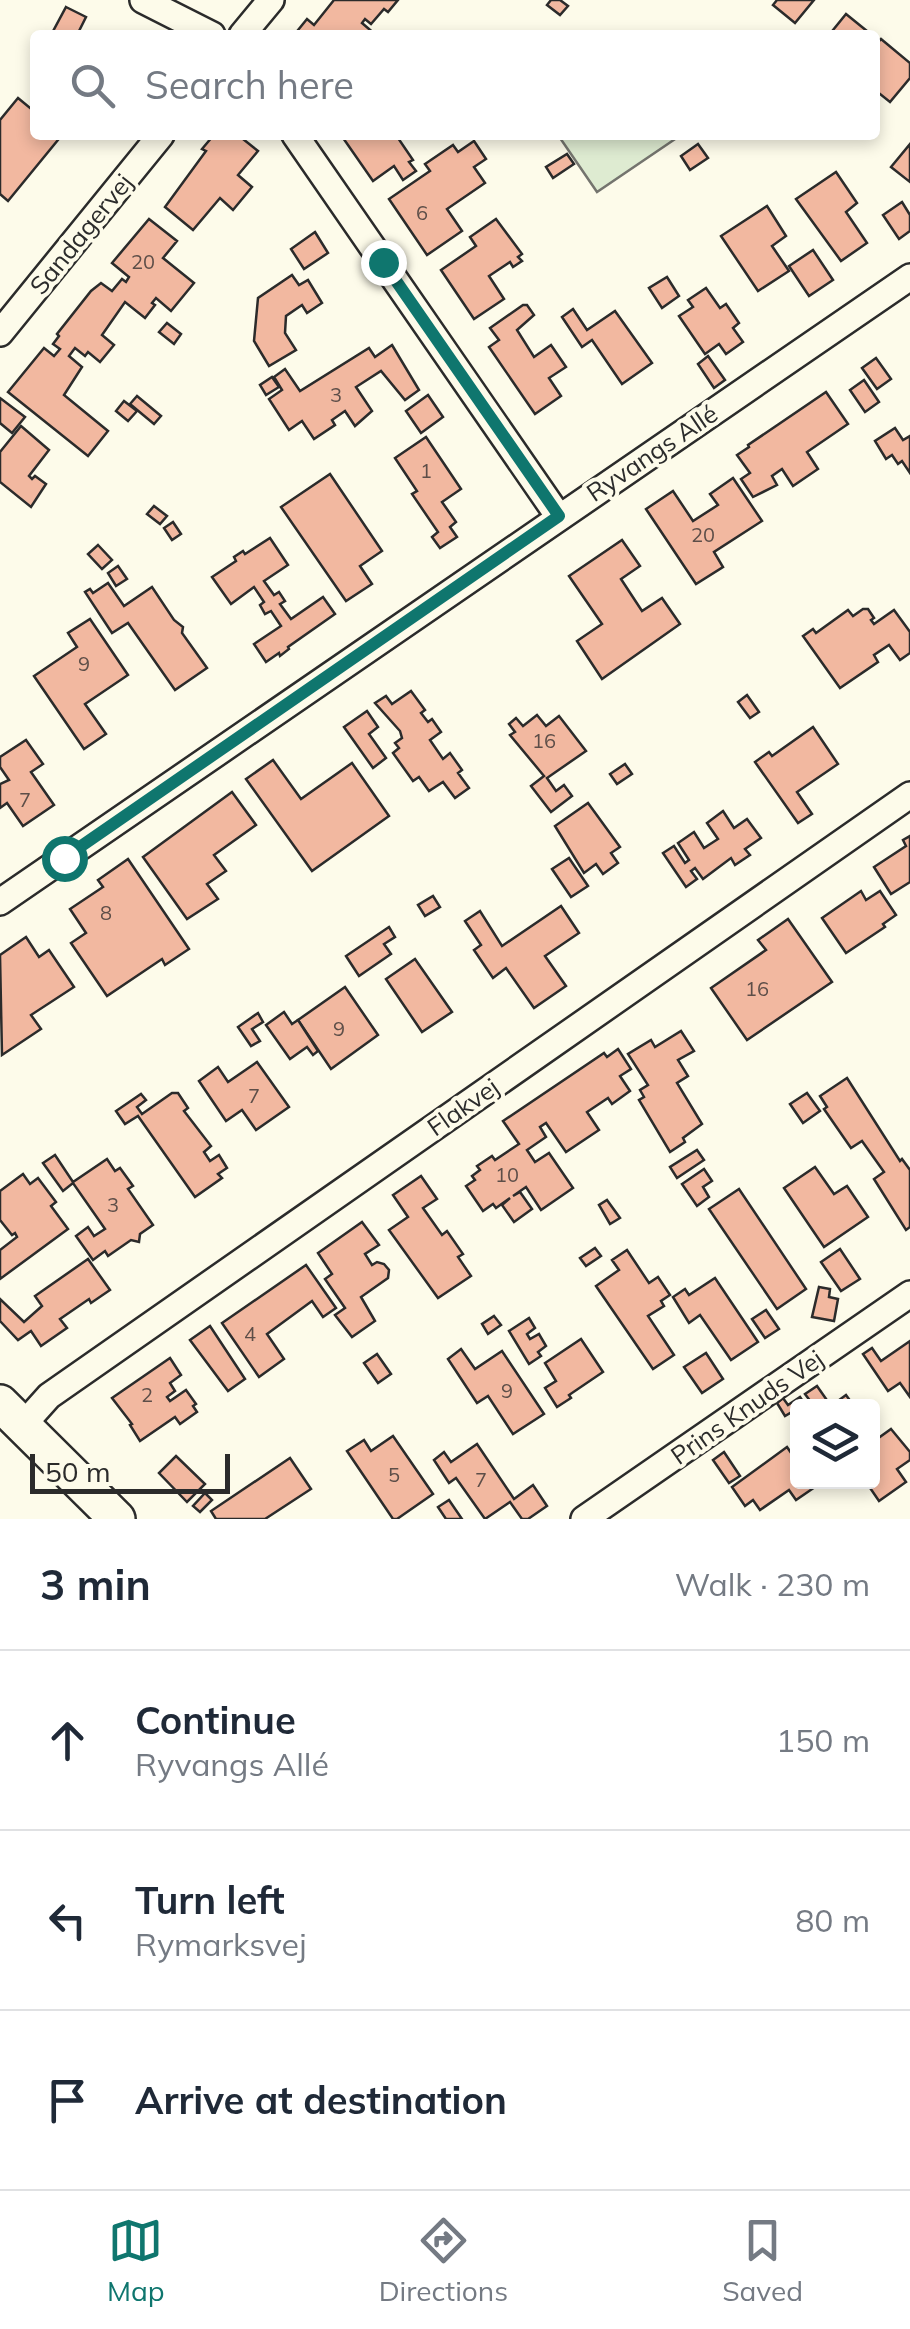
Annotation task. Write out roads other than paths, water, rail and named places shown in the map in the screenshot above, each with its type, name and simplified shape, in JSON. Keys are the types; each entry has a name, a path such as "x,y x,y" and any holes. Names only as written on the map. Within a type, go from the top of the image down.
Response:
{"street":[{"path":"143,0 202,30"},
{"path":"246,30 271,0"},
{"name":"Sandagervej","path":"0,334 157,140"},
{"path":"298,140 559,516"},
{"name":"Ryvangs Allé","path":"0,902 910,277"},
{"name":"Flakvej","path":"11,1414 49,1396 910,795"},
{"name":"Prins Knuds Vej","path":"584,1519 910,1294"},
{"path":"11,1414 117,1519"}]}
